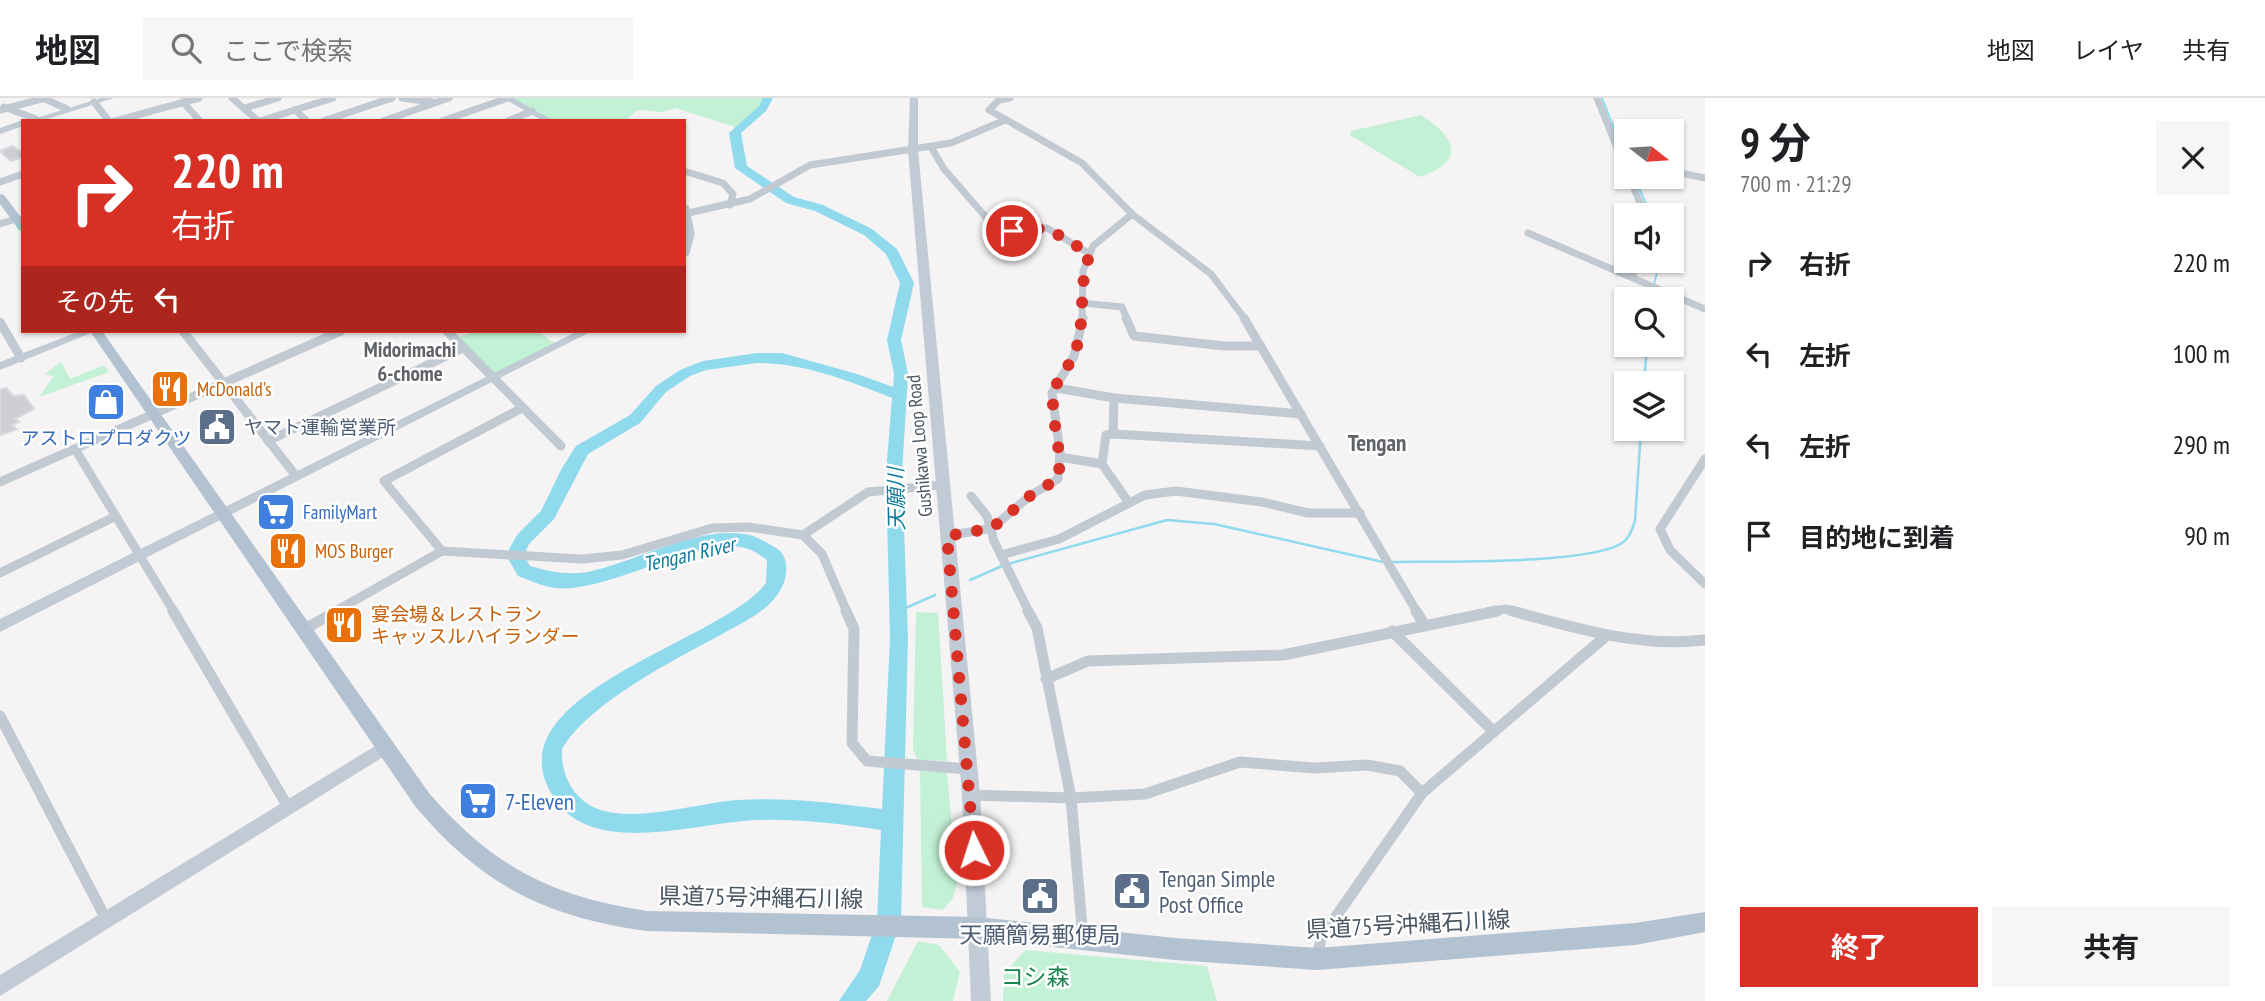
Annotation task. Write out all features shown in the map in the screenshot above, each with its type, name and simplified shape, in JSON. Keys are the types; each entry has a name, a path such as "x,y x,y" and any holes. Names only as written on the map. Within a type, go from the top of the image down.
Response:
{"main road":[{"path":"36,119 108,98"},
{"path":"507,98 547,119"},
{"name":"Gushikawa Loop Road","path":"914,98 913,150 971,795 981,1001"},
{"path":"0,131 21,124"},
{"path":"0,197 19,223"},
{"path":"686,210 690,234 686,248"},
{"path":"0,366 85,333"},
{"name":"県道75号沖縄石川線","path":"97,333 385,747 441,822 462,844 498,872 557,901 619,918 647,921 849,923 978,928 1317,959 1636,934 1705,922"},
{"path":"0,626 221,512 582,333"},
{"path":"0,986 385,747"}],"street":[{"path":"2,107 44,98 67,109"},
{"path":"123,119 199,98"},
{"path":"232,98 257,119"},
{"path":"246,108 278,98"},
{"path":"266,119 333,98"},
{"path":"329,119 392,98"},
{"path":"402,98 436,103"},
{"path":"389,119 449,98"},
{"path":"448,119 507,98"},
{"path":"1010,98 999,99 989,110 1082,163 1132,214 1210,274 1234,301 1424,624"},
{"path":"1597,98 1614,138"},
{"path":"94,102 107,119"},
{"path":"183,103 198,119"},
{"path":"2,107 31,119"},
{"path":"295,110 305,119"},
{"path":"513,119 533,111"},
{"path":"398,116 402,119"},
{"path":"686,210 730,205 750,198 810,165 951,143 1005,120"},
{"path":"932,147 944,169 997,230 1047,228 1090,254"},
{"path":"686,172 723,183 733,194 730,205"},
{"path":"1684,174 1705,178"},
{"path":"0,182 21,175"},
{"path":"947,536 992,528 1031,495 1058,479 1060,457 1052,393 1074,356 1083,317 1083,271 1100,238 1132,214"},
{"path":"0,224 19,223"},
{"path":"1528,233 1705,309"},
{"path":"1631,277 1634,273"},
{"path":"1082,303 1122,307 1134,336 1224,346 1261,346"},
{"path":"0,322 21,358"},
{"path":"184,333 296,476"},
{"path":"0,482 336,333"},
{"path":"449,333 561,446"},
{"path":"268,441 463,348"},
{"path":"1057,388 1114,398 1301,414"},
{"path":"1113,434 1114,398"},
{"path":"442,551 384,481 522,408"},
{"path":"1129,503 1102,464 1106,435 1320,446"},
{"path":"75,449 140,553 288,807"},
{"path":"1060,457 1102,464"},
{"path":"1705,459 1660,529 1670,550 1705,584"},
{"path":"803,535 868,492 942,485"},
{"path":"1001,555 1059,539 1145,495 1194,491 1308,513 1360,513"},
{"path":"971,496 984,509 994,541 1037,628 1071,797 1080,875 1083,939"},
{"path":"0,573 116,516"},
{"path":"303,630 442,551 486,556 582,559 622,555 712,528 748,527 803,535 822,554 855,629 852,743 867,761 968,769"},
{"path":"1046,679 1088,661 1283,656 1424,624 1506,609 1606,636 1673,644 1705,640"},
{"path":"1391,631 1494,732"},
{"path":"1317,959 1321,938 1422,793 1606,636"},
{"path":"0,716 106,919"},
{"path":"971,795 1071,797 1145,794 1240,762 1314,768 1367,765 1400,771 1422,793"}],"green space":[{"path":"507,98 768,98 762,109 738,128 675,108 662,112 638,110 627,119 546,119"},
{"path":"1421,115 1442,132 1451,148 1445,163 1420,177 1350,135 1351,131"},
{"path":"470,333 541,333 551,341 561,343 491,378 457,338"},
{"path":"61,362 70,379 104,365 109,372 39,397 54,376 45,374"},
{"path":"916,612 938,613 947,761 917,760 913,749"},
{"path":"920,771 947,772 957,884 953,898 943,910 922,907"},
{"path":"918,941 939,945 960,972 953,1001 887,1001"},
{"name":"コシ森","path":"1025,950 1207,966 1217,1001 1003,1001 1004,974"}],"building":[{"path":"12,146 21,152 21,158 11,161 0,151"},
{"path":"6,388 13,396 24,395 34,409 15,419 19,422 11,425 17,429 0,435 0,390"}],"waterway":[{"name":"天願川","path":"768,98 762,109 735,133 741,168 790,200 819,208 868,232 892,252 907,283 894,340 901,374 894,473 899,638 893,821"},
{"path":"1602,98 1614,128"},
{"path":"1639,189 1646,203"},
{"path":"1653,287 1657,273"},
{"path":"1645,371 1646,357"},
{"name":"Tengan River","path":"893,821 828,813 740,810 627,823 605,821 583,812 571,802 556,780 552,767 553,744 566,727 613,689 753,608 774,585 777,572 775,556 750,542 721,540 688,547 619,571 585,579 553,581 524,571 515,555 523,540 548,515 570,468 582,450 635,419 661,389 685,373 703,366 757,358 782,358 852,377 899,395"},
{"path":"1390,562 1546,558 1604,550 1622,543 1629,536 1635,521 1640,441"},
{"path":"1008,564 1167,520 1214,524 1383,562"},
{"path":"970,580 1002,566"},
{"path":"899,611 935,595"},
{"name":"天願川","path":"851,1001 870,977 889,920 893,821"}],"place":[{"name":"McDonald's","path":"170,389"},
{"name":"アストロプロダクツ","path":"106,402"},
{"name":"ヤマト運輸営業所","path":"217,427"},
{"name":"FamilyMart","path":"276,512"},
{"name":"MOS Burger","path":"288,551"},
{"name":"宴会場＆レストラン キャッスルハイランダー","path":"344,625"},
{"name":"7-Eleven","path":"478,801"},
{"name":"Tengan Simple Post Office","path":"1132,891"},
{"name":"天願簡易郵便局","path":"1040,896"}],"district":[{"name":"Midorimachi 6-chome","path":"410,361"},
{"name":"Tengan","path":"1377,442"}],"route":[{"path":"974,850 947,536 992,528 1031,495 1058,479 1060,453 1052,393 1074,356 1083,317 1083,271 1090,254 1047,228 1012,231"}]}
